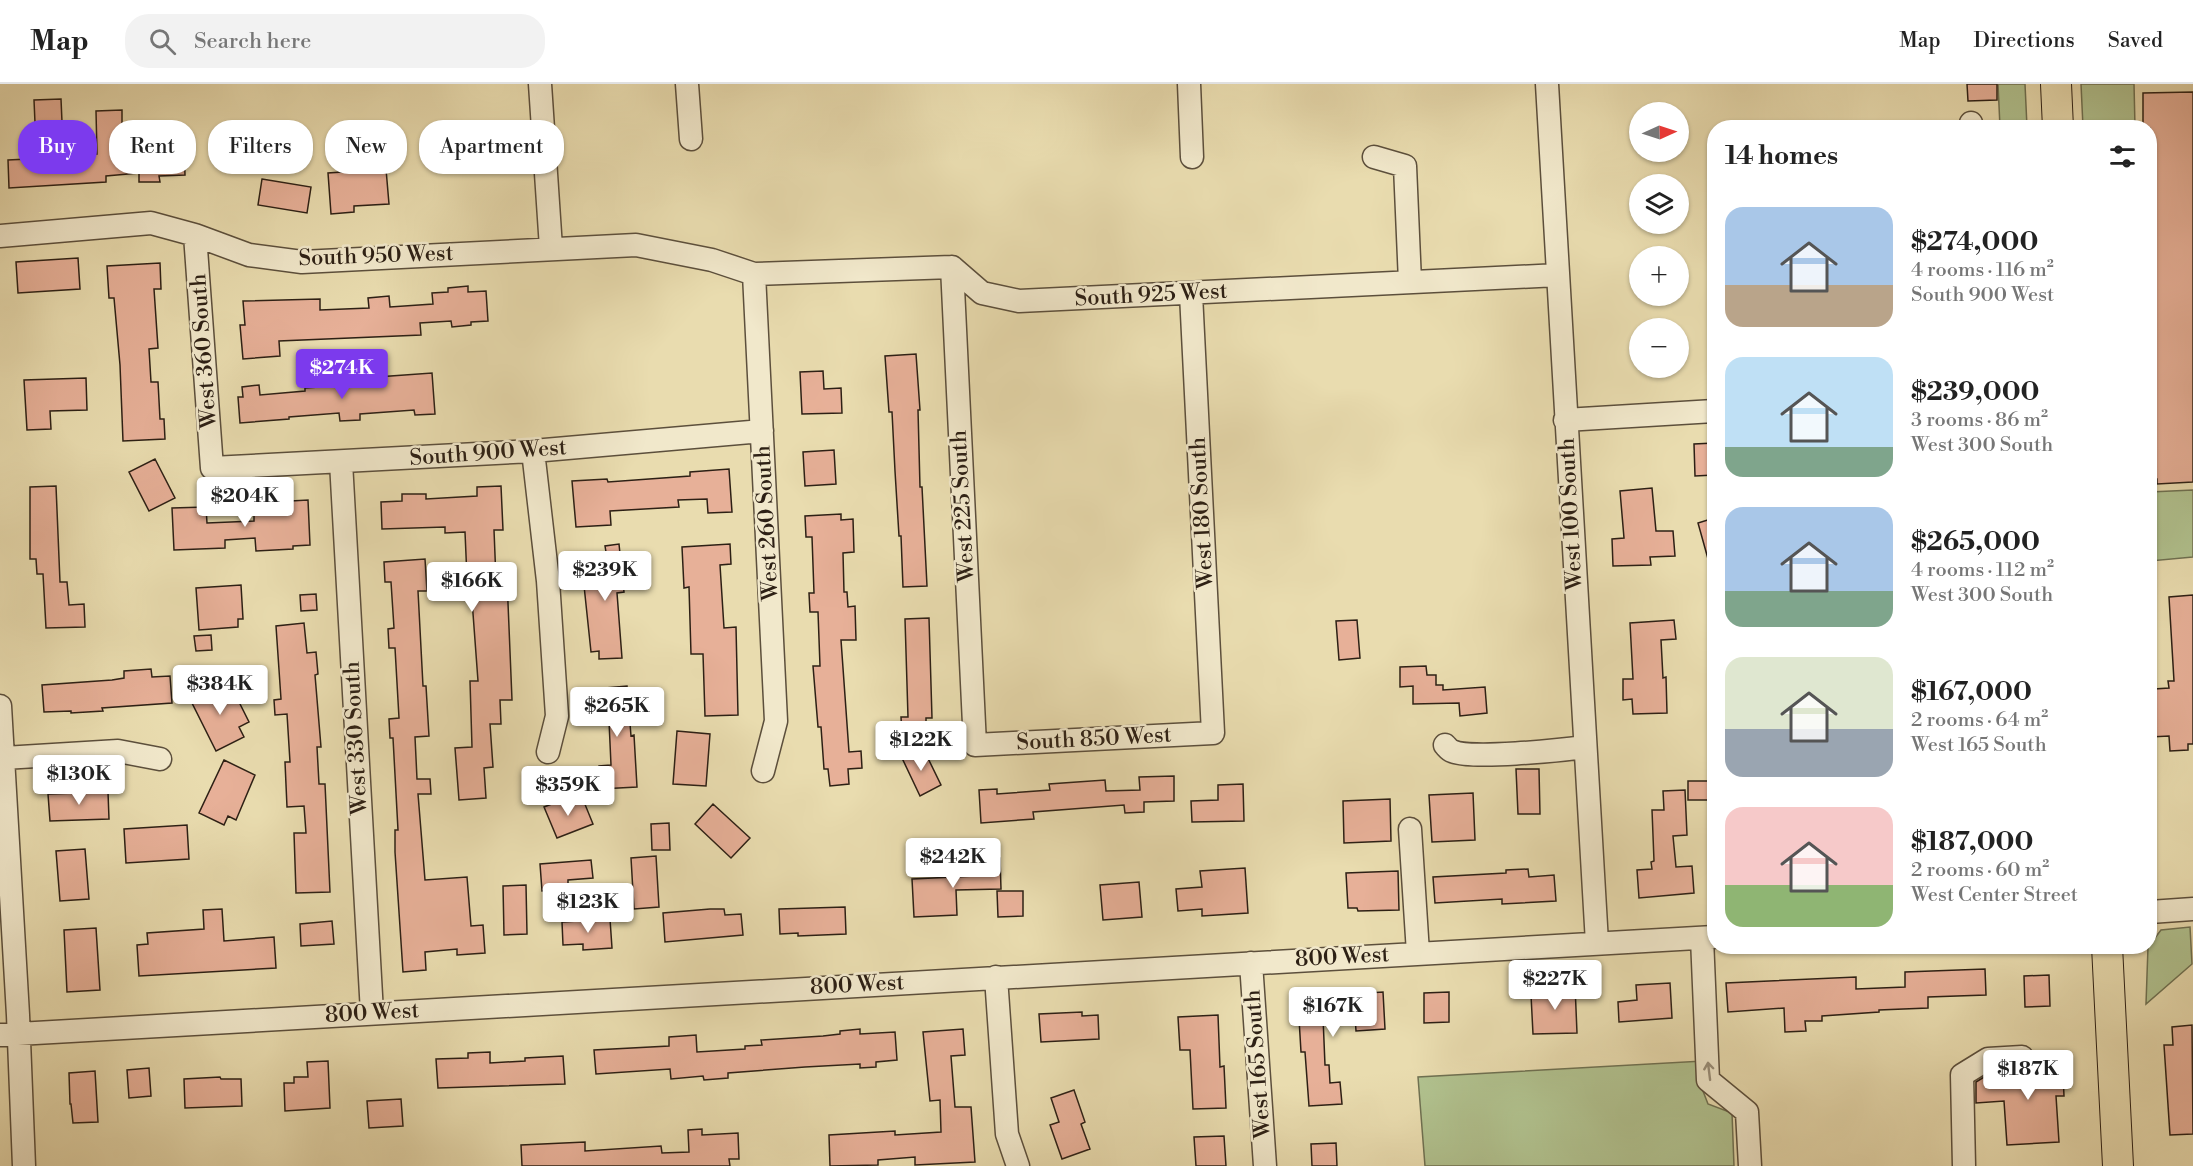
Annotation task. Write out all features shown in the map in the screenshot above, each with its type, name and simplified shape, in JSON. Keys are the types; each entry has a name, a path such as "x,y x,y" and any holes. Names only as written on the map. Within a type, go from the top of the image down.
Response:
{"main road":[{"path":"2056,84 2058,120"},
{"path":"2107,954 2118,1166"}],"street":[{"path":"540,84 550,248"},
{"path":"687,84 691,139"},
{"path":"1189,84 1192,157"},
{"name":"West 100 South","path":"1546,84 1597,944"},
{"path":"1374,157 1405,166 1410,282"},
{"name":"South 950 West","path":"0,236 151,223 195,235 249,255 302,262 636,245 711,260 754,274"},
{"name":"West 360 South","path":"195,235 212,468"},
{"path":"754,274 952,267"},
{"name":"South 925 West","path":"952,267 982,293 1019,301 1558,275"},
{"name":"West 225 South","path":"952,267 975,745"},
{"name":"West 260 South","path":"754,274 776,721 763,771"},
{"name":"West 180 South","path":"1191,294 1213,733"},
{"path":"1565,420 1707,411"},
{"name":"South 900 West","path":"212,468 533,450 762,431"},
{"path":"533,450 548,581 557,716 548,752"},
{"name":"West 330 South","path":"341,462 372,1013"},
{"path":"0,706 4,758 10,1034 24,1166"},
{"name":"South 850 West","path":"975,745 1213,733"},
{"path":"1445,745 1450,751 1456,753 1483,754 1585,747"},
{"path":"4,758 118,751 160,759"},
{"path":"1410,829 1418,953"},
{"path":"2157,912 2193,909"},
{"name":"800 West","path":"10,1034 1707,937"},
{"path":"1708,954 1708,1080 1747,1112 1750,1166"},
{"name":"West 165 South","path":"1251,963 1265,1166"},
{"path":"996,977 1007,1134 1018,1166"},
{"path":"1965,1166 1962,1075 1988,1059 2022,1057"}],"green space":[{"path":"1998,84 2025,84 2027,120 2000,120"},
{"path":"2081,84 2134,84 2135,120 2083,120"},
{"path":"2193,490 2193,557 2157,560 2157,492"},
{"path":"2190,927 2192,964 2146,1004 2148,954 2157,954 2157,935 2161,930"},
{"path":"1703,1061 1703,1091 1708,1104 1732,1113 1734,1166 1425,1166 1418,1077"}],"building":[{"path":"1967,84 1997,84 1997,100 1968,101"},
{"path":"2193,92 2193,482 2157,484 2157,120 2143,120 2143,93"},
{"path":"61,99 62,120 35,120 34,100"},
{"path":"122,110 122,120 109,120 109,174 128,174 106,176 106,182 9,188 8,160 18,160 18,174 97,174 96,111"},
{"path":"139,174 185,174 159,176 160,182 139,182"},
{"path":"328,174 386,174 389,204 354,206 354,212 331,214"},
{"path":"262,179 311,187 307,213 258,205"},
{"path":"78,258 80,289 18,293 16,262"},
{"path":"160,263 161,289 154,289 158,348 149,349 151,382 158,382 160,419 164,419 165,439 123,441 114,298 109,298 107,266"},
{"path":"468,286 468,292 486,291 488,321 471,322 471,325 452,327 451,321 420,323 421,335 279,341 280,356 243,359 240,325 245,325 243,301 320,299 320,310 369,308 368,298 389,296 390,307 433,304 432,293 448,292 448,288"},
{"path":"916,354 920,410 918,410 920,487 922,487 927,586 903,587 892,412 889,412 885,356"},
{"path":"823,371 824,389 841,388 842,413 802,414 800,372"},
{"path":"432,373 435,414 415,415 414,410 360,414 360,420 340,421 339,413 240,423 238,397 243,397 242,387 259,385 260,395 305,391 305,388 377,383 377,377"},
{"path":"86,378 87,410 50,411 51,429 27,430 24,380"},
{"path":"1707,443 1707,475 1695,476 1694,444"},
{"path":"834,450 836,484 805,486 803,452"},
{"path":"155,459 175,498 149,511 129,472"},
{"path":"729,469 732,512 708,513 707,499 678,500 679,507 610,511 611,525 576,527 572,481 607,479 608,482 690,476 690,472"},
{"path":"56,486 60,582 67,582 69,605 84,604 85,627 46,628 43,574 37,574 36,559 30,559 30,487"},
{"path":"501,486 503,530 494,530 496,580 507,579 512,700 500,700 501,724 490,724 493,767 484,768 486,798 459,800 455,748 472,747 470,681 478,681 472,600 468,601 465,532 445,533 445,527 382,529 381,502 402,501 402,494 426,494 426,499 477,496 477,487"},
{"path":"1652,488 1656,531 1673,531 1675,556 1650,557 1651,565 1613,566 1612,539 1624,538 1620,491"},
{"path":"308,500 310,545 293,546 293,549 256,551 255,538 225,540 225,548 174,550 172,508 206,507 207,523 254,521 254,503"},
{"path":"841,514 841,520 853,519 854,552 843,553 844,592 847,592 848,607 855,606 856,640 841,640 849,752 861,751 862,768 848,769 849,784 830,786 828,769 824,769 821,727 818,727 813,666 820,666 818,612 810,612 809,593 814,593 812,537 806,537 805,516"},
{"path":"1707,520 1707,555 1698,523"},
{"path":"619,544 624,592 617,593 622,658 599,659 599,651 591,652 583,576 592,575 590,554 606,552 605,546"},
{"path":"730,544 731,564 720,565 724,628 736,627 738,715 705,716 703,654 691,654 689,587 684,588 682,547"},
{"path":"425,559 427,591 418,591 423,686 426,686 429,736 415,737 417,779 430,779 431,794 418,794 425,880 467,877 471,926 483,925 485,953 457,955 457,949 425,952 426,970 403,972 395,852 395,830 398,830 393,738 390,738 389,719 399,718 395,648 389,648 388,629 394,628 391,582 385,582 384,562"},
{"path":"241,585 243,619 238,619 238,627 199,630 196,588"},
{"path":"316,594 317,610 301,611 300,595"},
{"path":"2193,595 2193,744 2188,744 2188,750 2170,751 2169,736 2157,737 2157,689 2169,688 2168,681 2174,681 2169,597"},
{"path":"929,618 932,718 926,718 926,735 902,735 901,717 908,717 905,619"},
{"path":"1357,620 1360,658 1339,660 1336,621"},
{"path":"1674,620 1676,639 1661,640 1663,678 1666,677 1667,713 1633,714 1632,699 1623,700 1623,679 1633,679 1630,623"},
{"path":"304,623 307,653 316,652 318,674 315,675 321,747 317,747 319,784 325,784 330,892 296,893 294,833 306,833 304,806 287,807 285,762 290,762 287,714 275,715 274,700 281,699 276,626"},
{"path":"211,635 212,650 196,651 194,636"},
{"path":"1426,666 1427,675 1436,675 1436,685 1443,685 1443,690 1485,687 1487,713 1460,716 1459,703 1413,704 1413,686 1400,687 1400,667"},
{"path":"151,669 152,677 170,676 172,703 102,708 103,711 44,712 42,685 112,680 124,678 124,671"},
{"path":"216,684 222,696 233,690 249,722 239,727 244,737 216,751 189,697"},
{"path":"627,686 631,736 634,735 637,787 600,789 599,766 611,765 609,721 596,722 594,689"},
{"path":"677,731 710,734 706,786 673,784"},
{"path":"923,748 941,785 920,796 902,758"},
{"path":"224,760 255,775 236,820 228,816 224,825 199,813"},
{"path":"1516,769 1539,769 1540,814 1518,814"},
{"path":"1174,776 1174,801 1144,802 1144,812 1125,813 1124,805 1033,812 1034,819 981,823 979,790 997,789 997,794 1050,790 1049,784 1105,780 1106,791 1140,790 1139,777"},
{"path":"1688,781 1707,781 1707,800 1688,800"},
{"path":"1243,784 1244,821 1192,822 1191,801 1218,800 1218,785"},
{"path":"1685,790 1687,835 1673,836 1676,867 1692,866 1694,893 1639,898 1637,870 1652,869 1651,862 1654,861 1652,810 1664,810 1663,791"},
{"path":"108,792 109,819 50,821 48,794"},
{"path":"1473,793 1475,840 1432,842 1429,795"},
{"path":"582,797 593,824 557,838 544,807 562,800 564,804"},
{"path":"1390,799 1391,841 1344,843 1343,801"},
{"path":"713,804 750,838 731,858 695,824"},
{"path":"669,823 670,850 652,850 651,824"},
{"path":"187,825 189,859 126,863 124,829"},
{"path":"85,849 89,899 60,901 56,851"},
{"path":"656,856 659,907 634,909 631,858"},
{"path":"974,858 1000,858 1001,889 956,890 957,915 914,917 912,879 975,876"},
{"path":"591,860 593,878 568,880 568,889 542,891 540,864"},
{"path":"1245,868 1248,913 1202,916 1202,909 1178,911 1176,889 1202,887 1200,871"},
{"path":"1528,869 1529,877 1554,875 1556,901 1502,904 1502,899 1435,903 1433,877 1506,873 1506,870"},
{"path":"1398,871 1399,910 1358,911 1357,908 1348,908 1346,873"},
{"path":"1139,882 1142,917 1103,920 1100,885"},
{"path":"526,885 527,934 504,935 503,886"},
{"path":"997,891 1023,891 1023,916 998,917"},
{"path":"845,907 846,934 798,936 798,933 780,934 779,909"},
{"path":"222,909 224,941 274,937 276,968 139,976 137,945 148,944 147,933 204,929 203,910"},
{"path":"724,909 725,915 741,914 743,935 665,942 663,913"},
{"path":"610,919 612,948 583,950 583,944 563,945 562,922"},
{"path":"332,921 334,944 301,946 300,924"},
{"path":"96,928 100,990 67,992 64,930"},
{"path":"1985,969 1986,995 1928,997 1928,1008 1822,1016 1822,1021 1805,1021 1806,1031 1785,1032 1784,1008 1728,1012 1726,983 1856,977 1856,989 1905,987 1905,972"},
{"path":"2049,975 2050,1006 2025,1007 2024,976"},
{"path":"1670,983 1672,1018 1619,1022 1618,1002 1637,1000 1636,985"},
{"path":"1575,985 1577,1033 1533,1034 1531,995 1551,995 1551,986"},
{"path":"1383,992 1385,1029 1356,1031 1355,1016 1323,1017 1325,1065 1329,1065 1330,1083 1340,1082 1342,1104 1309,1106 1305,1052 1301,1052 1298,1002 1354,998 1354,994"},
{"path":"1449,992 1449,1022 1424,1023 1424,993"},
{"path":"1082,1012 1082,1016 1098,1015 1099,1039 1041,1042 1039,1014"},
{"path":"1218,1015 1220,1067 1224,1066 1226,1108 1193,1109 1190,1050 1180,1050 1178,1017"},
{"path":"2192,1025 2193,1134 2170,1135 2164,1045 2173,1045 2172,1027"},
{"path":"860,1029 860,1034 895,1032 897,1060 876,1062 876,1067 860,1068 860,1064 805,1067 728,1073 728,1078 704,1080 703,1076 671,1079 670,1069 596,1074 594,1050 669,1046 669,1037 696,1035 697,1052 745,1049 745,1046 762,1045 761,1040 823,1036"},
{"path":"963,1029 965,1055 951,1056 955,1107 971,1107 975,1162 915,1165 915,1157 878,1160 878,1165 830,1166 829,1135 895,1131 895,1135 941,1132 940,1100 930,1101 923,1032"},
{"path":"490,1052 490,1063 563,1056 565,1084 438,1088 436,1059 468,1058 468,1053"},
{"path":"2062,1052 2064,1096 2056,1096 2059,1142 2007,1145 2004,1101 1976,1103 1976,1082 1989,1074 2000,1074 2000,1080 2037,1079 2036,1053"},
{"path":"328,1061 330,1108 285,1111 284,1083 294,1083 294,1077 308,1077 307,1062"},
{"path":"149,1068 151,1096 129,1098 127,1070"},
{"path":"95,1071 98,1122 73,1123 69,1073"},
{"path":"220,1077 221,1079 241,1079 242,1106 185,1108 184,1079"},
{"path":"1074,1090 1085,1122 1081,1124 1090,1149 1062,1159 1050,1125 1059,1122 1051,1098"},
{"path":"401,1099 403,1126 369,1128 367,1101"},
{"path":"702,1129 702,1135 738,1133 739,1159 729,1159 730,1166 522,1166 521,1145 585,1142 585,1151 661,1146 662,1153 689,1152 688,1130"},
{"path":"1224,1136 1226,1166 1196,1166 1194,1137"},
{"path":"1336,1143 1337,1166 1312,1166 1311,1144"}]}
